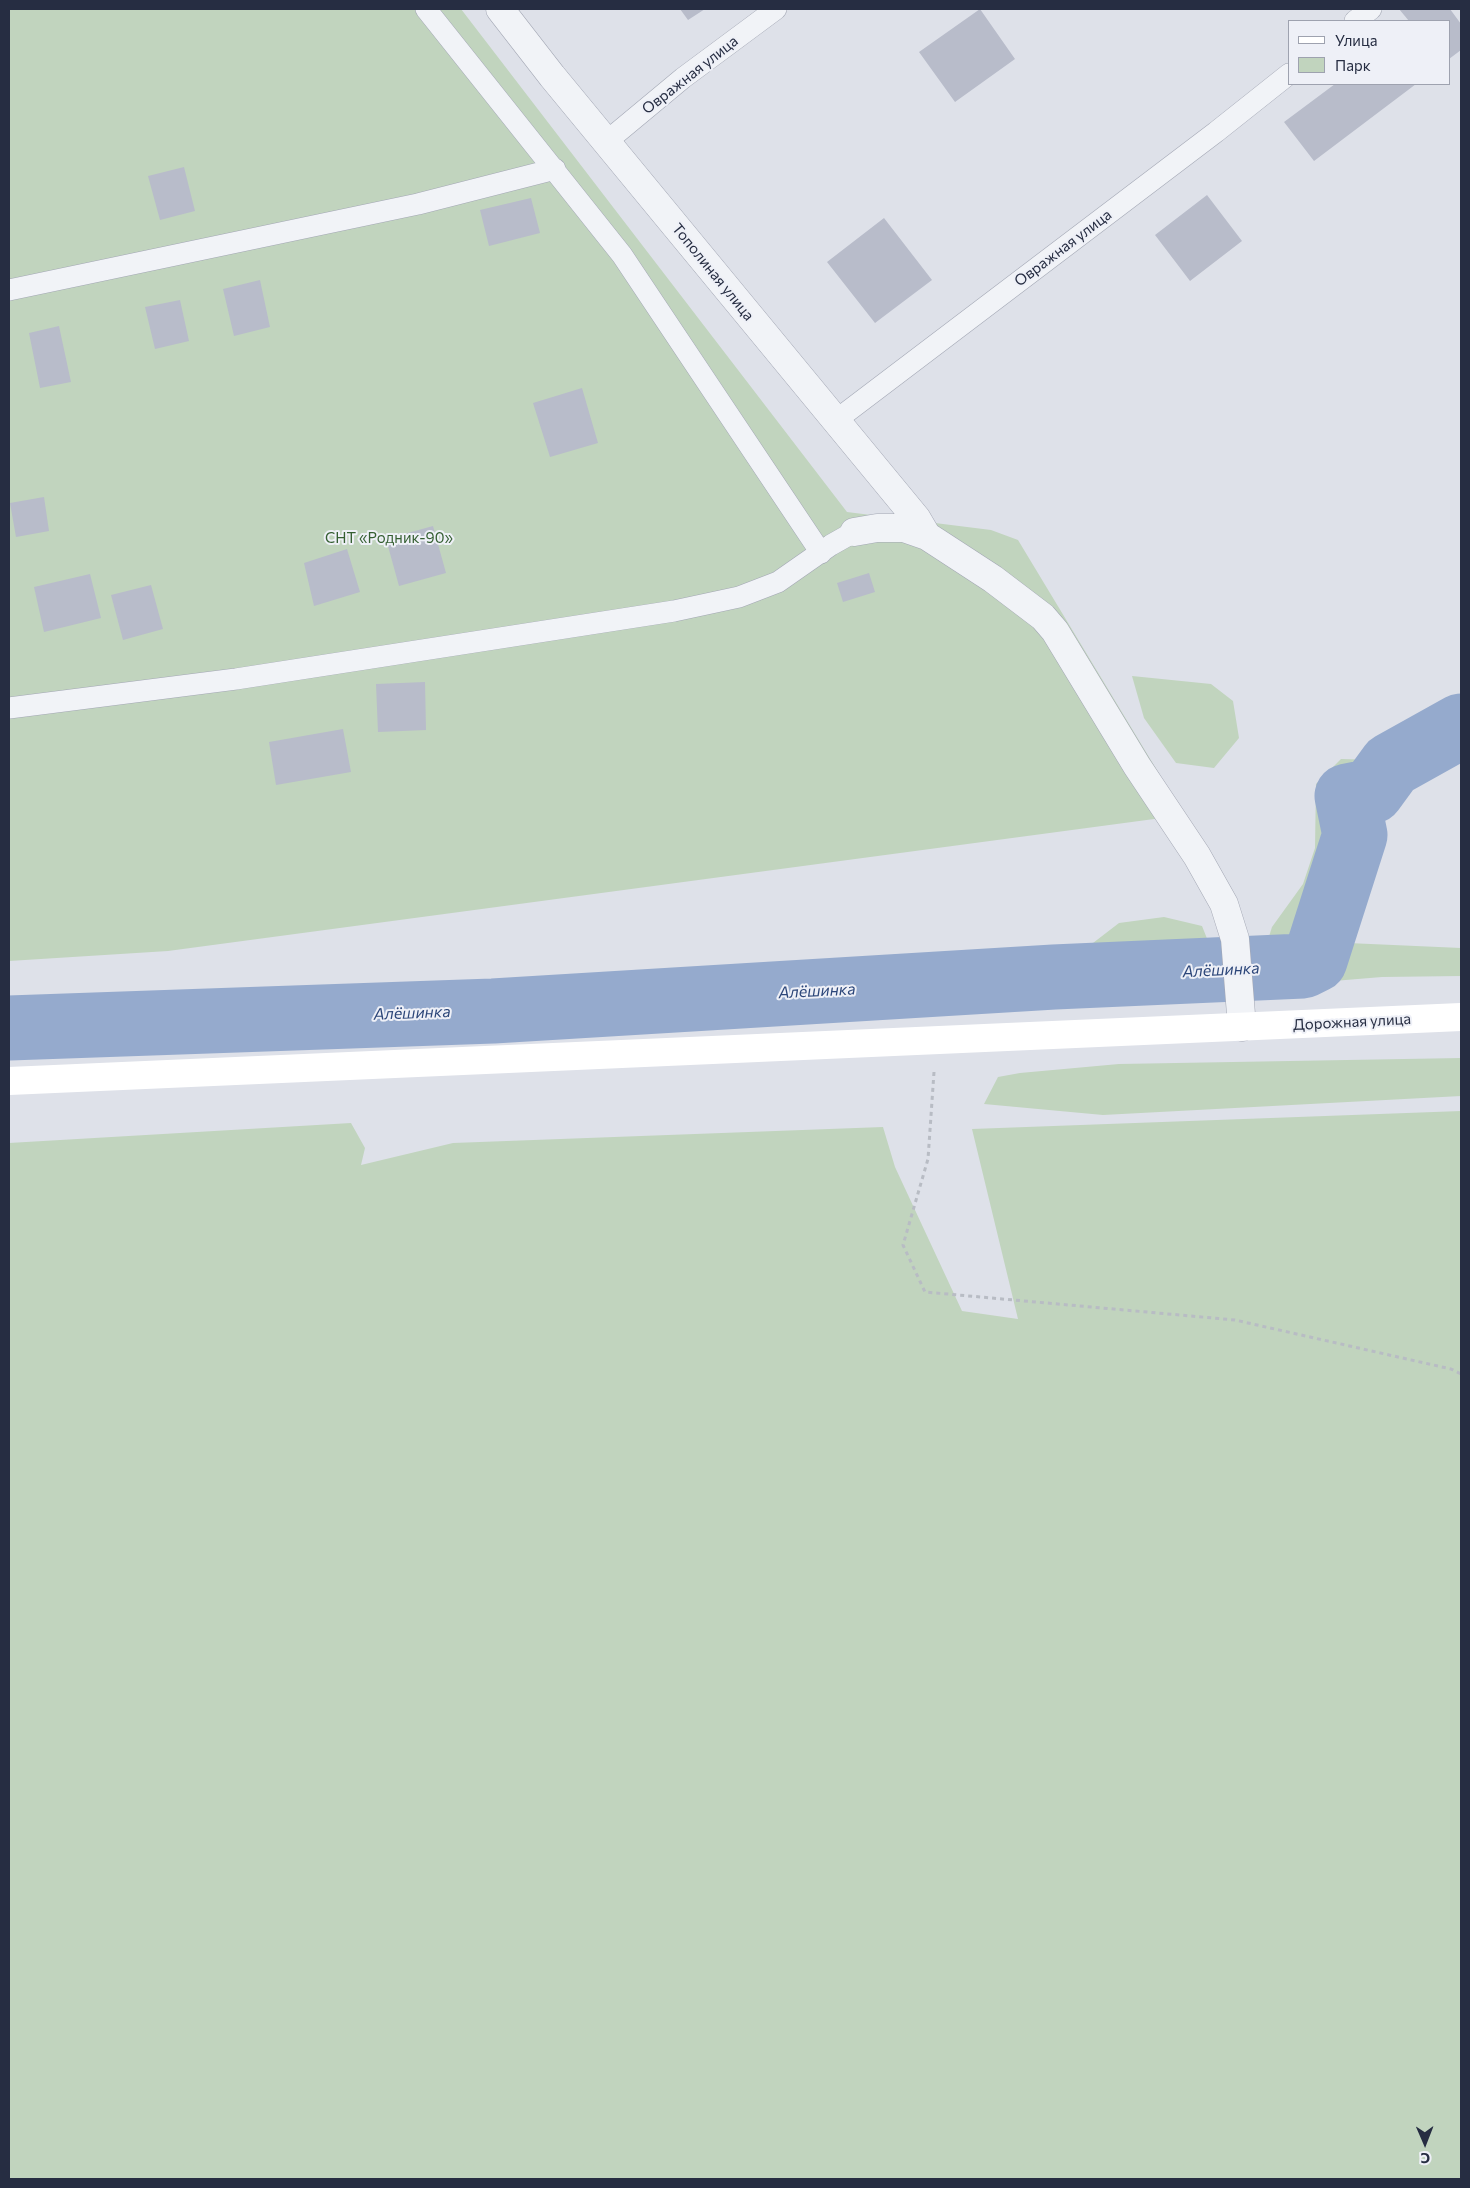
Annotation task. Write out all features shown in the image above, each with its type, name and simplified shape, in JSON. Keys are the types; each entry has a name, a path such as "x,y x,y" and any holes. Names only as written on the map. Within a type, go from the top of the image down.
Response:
{"street":[{"name":"Тополиная улица","path":"500,9 606,142 917,519 927,536"},
{"path":"854,532 877,528 904,528 927,536 993,580 1043,617 1072,658 1137,766 1197,856 1224,904 1235,939 1242,1027"},
{"name":"Дорожная улица","path":"9,1081 1461,1018"}],"lane":[{"path":"426,9 622,255 821,552"},
{"name":"Овражная улица","path":"606,142 683,78 776,9"},
{"path":"1356,20 1371,9"},
{"name":"Овражная улица","path":"835,420 1216,132 1288,75"},
{"path":"9,290 418,204 555,169"},
{"path":"9,708 236,679 674,611 739,596 778,582 854,532"}],"path":[{"path":"933,1042 934,1088 928,1159 903,1245 925,1292 1236,1320 1451,1369 1461,1374"}],"green space":[{"name":"СНТ «Родник-90»","path":"9,9 461,9 847,512 991,530 1018,540 1184,815 168,951 9,961"},
{"path":"1132,676 1211,684 1233,701 1239,738 1214,768 1176,763 1144,718"},
{"path":"1341,759 1379,760 1378,800 1371,880 1348,943 1461,948 1461,976 1382,977 1285,985 1262,959 1272,927 1303,884 1315,848 1316,784"},
{"path":"1164,917 1202,926 1220,971 1213,990 1129,986 1086,968 1093,943 1119,923"},
{"path":"1461,1058 1461,1096 1103,1115 984,1104 998,1077 1020,1073 1119,1064"},
{"path":"1461,1111 1461,2179 9,2179 9,1143 351,1123 365,1148 361,1165 453,1143 883,1127 895,1167 962,1311 1018,1319 972,1129"}],"building":[{"path":"680,9 705,9 688,20"},
{"path":"980,9 1015,59 955,102 919,52"},
{"path":"1399,9 1450,9 1461,24 1461,50 1450,58 1450,20 1408,20"},
{"path":"1334,85 1415,85 1314,161 1284,122"},
{"path":"184,167 195,211 160,220 148,176"},
{"path":"1207,195 1242,241 1190,281 1155,235"},
{"path":"531,198 540,233 489,246 480,210"},
{"path":"884,218 932,280 875,323 827,262"},
{"path":"260,280 270,327 234,336 223,289"},
{"path":"180,300 189,341 155,349 145,307"},
{"path":"59,326 71,382 40,388 29,333"},
{"path":"582,388 598,443 550,457 533,403"},
{"path":"44,497 49,531 16,537 10,503"},
{"path":"433,526 446,573 399,586 386,539"},
{"path":"347,549 360,592 314,606 304,563"},
{"path":"869,573 875,592 843,602 837,583"},
{"path":"90,574 101,618 44,632 34,587"},
{"path":"151,585 163,629 123,640 111,595"},
{"path":"425,682 426,730 378,732 376,684"},
{"path":"343,729 351,772 276,785 269,742"}],"waterway":[{"name":"Алёшинка","path":"9,1028 493,1011 1054,977 1303,966 1315,960 1355,835 1347,796 1372,791 1391,765 1461,726"}]}
